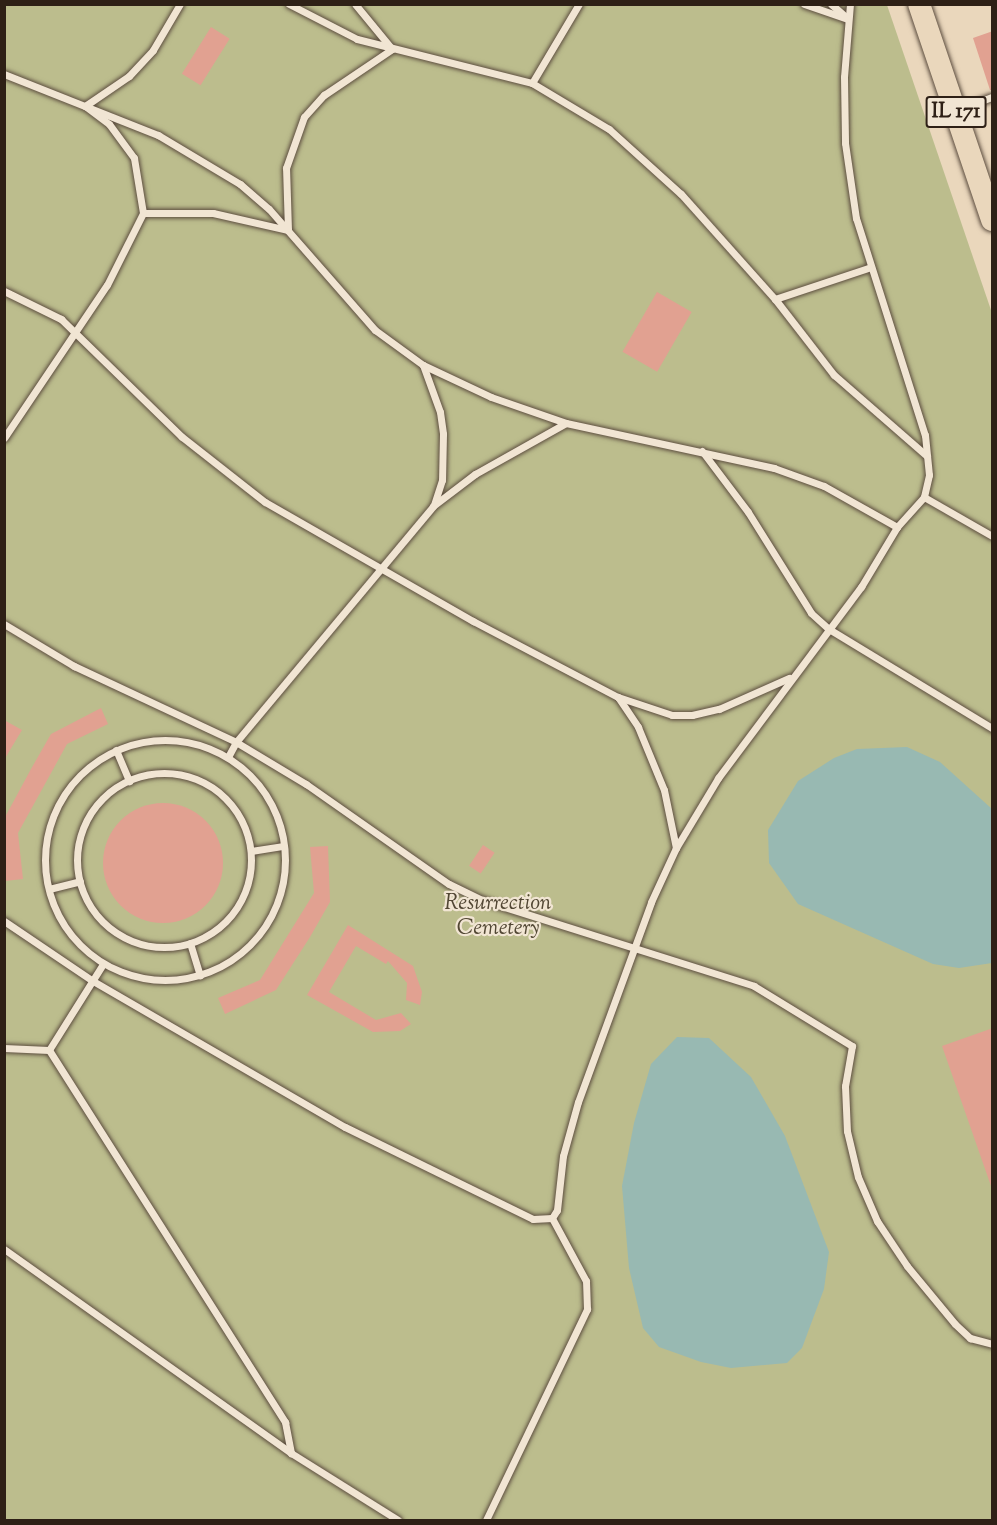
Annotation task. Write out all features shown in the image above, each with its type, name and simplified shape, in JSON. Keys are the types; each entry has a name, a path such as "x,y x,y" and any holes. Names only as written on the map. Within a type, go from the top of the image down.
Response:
{"main road":[{"name":"IL 171","path":"919,4 993,220"}],"lane":[{"path":"85,106 129,76 153,50 180,4"},
{"path":"289,4 357,39 532,83 599,123 647,160 776,299 834,375 927,456"},
{"path":"356,4 392,49"},
{"path":"532,83 579,4"},
{"path":"804,4 848,19"},
{"path":"831,4 848,19"},
{"path":"552,1218 557,1210 563,1155 578,1102 634,947 676,848 718,778 792,676 861,587 897,527 924,497 929,475 925,435 856,218 845,143 850,4"},
{"path":"288,230 286,168 304,117 324,95 392,49"},
{"path":"4,74 158,135 200,157 240,184 288,230 375,330 423,365 491,397 566,423 774,468 824,486 897,527"},
{"path":"955,111 993,97"},
{"path":"4,438 107,285 143,213 134,158 109,124 85,106"},
{"path":"143,213 213,213 288,230"},
{"path":"776,299 871,267"},
{"path":"4,291 47,310 76,334 222,473 265,502 381,569 618,697 672,716 692,715 719,708 792,676"},
{"path":"423,365 440,412 443,434 442,480 433,506"},
{"path":"228,757 236,742 433,506 475,474 566,423"},
{"path":"702,451 748,512 811,613 829,629 993,728"},
{"path":"924,497 993,536"},
{"path":"4,624 75,666 236,742 306,784 449,884 482,900 754,986 852,1046 845,1086 848,1131 858,1177 877,1221 907,1266 955,1324 970,1338 993,1344"},
{"path":"618,697 638,727 664,790 676,848"},
{"path":"173,740 202,745 228,757 264,791 276,813 284,846 282,887 261,932 223,965 200,975 151,980 104,964 81,946 63,923 49,889 45,868 47,839 55,811 70,786 91,765 116,750 144,742 173,740"},
{"path":"116,750 129,781"},
{"path":"168,773 210,785 238,813 251,851 249,878 240,903 222,925 190,943 153,946 125,938 101,920 80,881 78,852 85,824 102,799 129,781 168,773"},
{"path":"251,851 284,846"},
{"path":"49,889 80,881"},
{"path":"4,921 93,981 345,1127 533,1219 552,1218"},
{"path":"190,943 200,975"},
{"path":"49,1050 104,964"},
{"path":"4,1048 49,1050"},
{"path":"49,1050 285,1422 291,1453"},
{"path":"486,1521 587,1309 586,1281 552,1218"},
{"path":"4,1249 291,1453 398,1521"}],"green space":[{"name":"Resurrection Cemetery","path":"5,5 887,5 992,313 992,1520 5,1520"}],"water":[{"path":"907,747 940,762 992,809 992,963 959,968 933,964 798,904 769,863 768,830 798,781 834,758 857,749"},
{"path":"677,1037 709,1038 751,1077 785,1136 829,1252 824,1289 802,1348 787,1363 731,1368 701,1362 659,1347 643,1328 629,1268 622,1186 634,1123 651,1064"}],"building":[{"path":"211,27 230,39 201,85 182,74"},
{"path":"993,31 993,90 990,90 973,38"},
{"path":"657,292 692,312 657,372 622,352"},
{"path":"101,708 108,724 67,744 18,833 23,879 5,881 4,819 31,769 51,734"},
{"path":"4,720 22,730 4,760"},
{"path":"163,803 186,808 205,821 218,840 223,863 218,886 205,905 186,918 163,923 140,918 121,905 108,886 103,863 108,840 121,821 140,808"},
{"path":"483,845 495,853 481,874 469,866"},
{"path":"328,846 330,902 310,937 276,990 225,1014 218,998 260,980 314,893 310,847"},
{"path":"348,925 413,966 422,992 420,1005 406,1000 407,983 388,961 386,964 356,946 329,992 376,1020 401,1013 411,1024 400,1031 373,1032 307,995"},
{"path":"993,1028 993,1186 991,1186 942,1046"}]}
